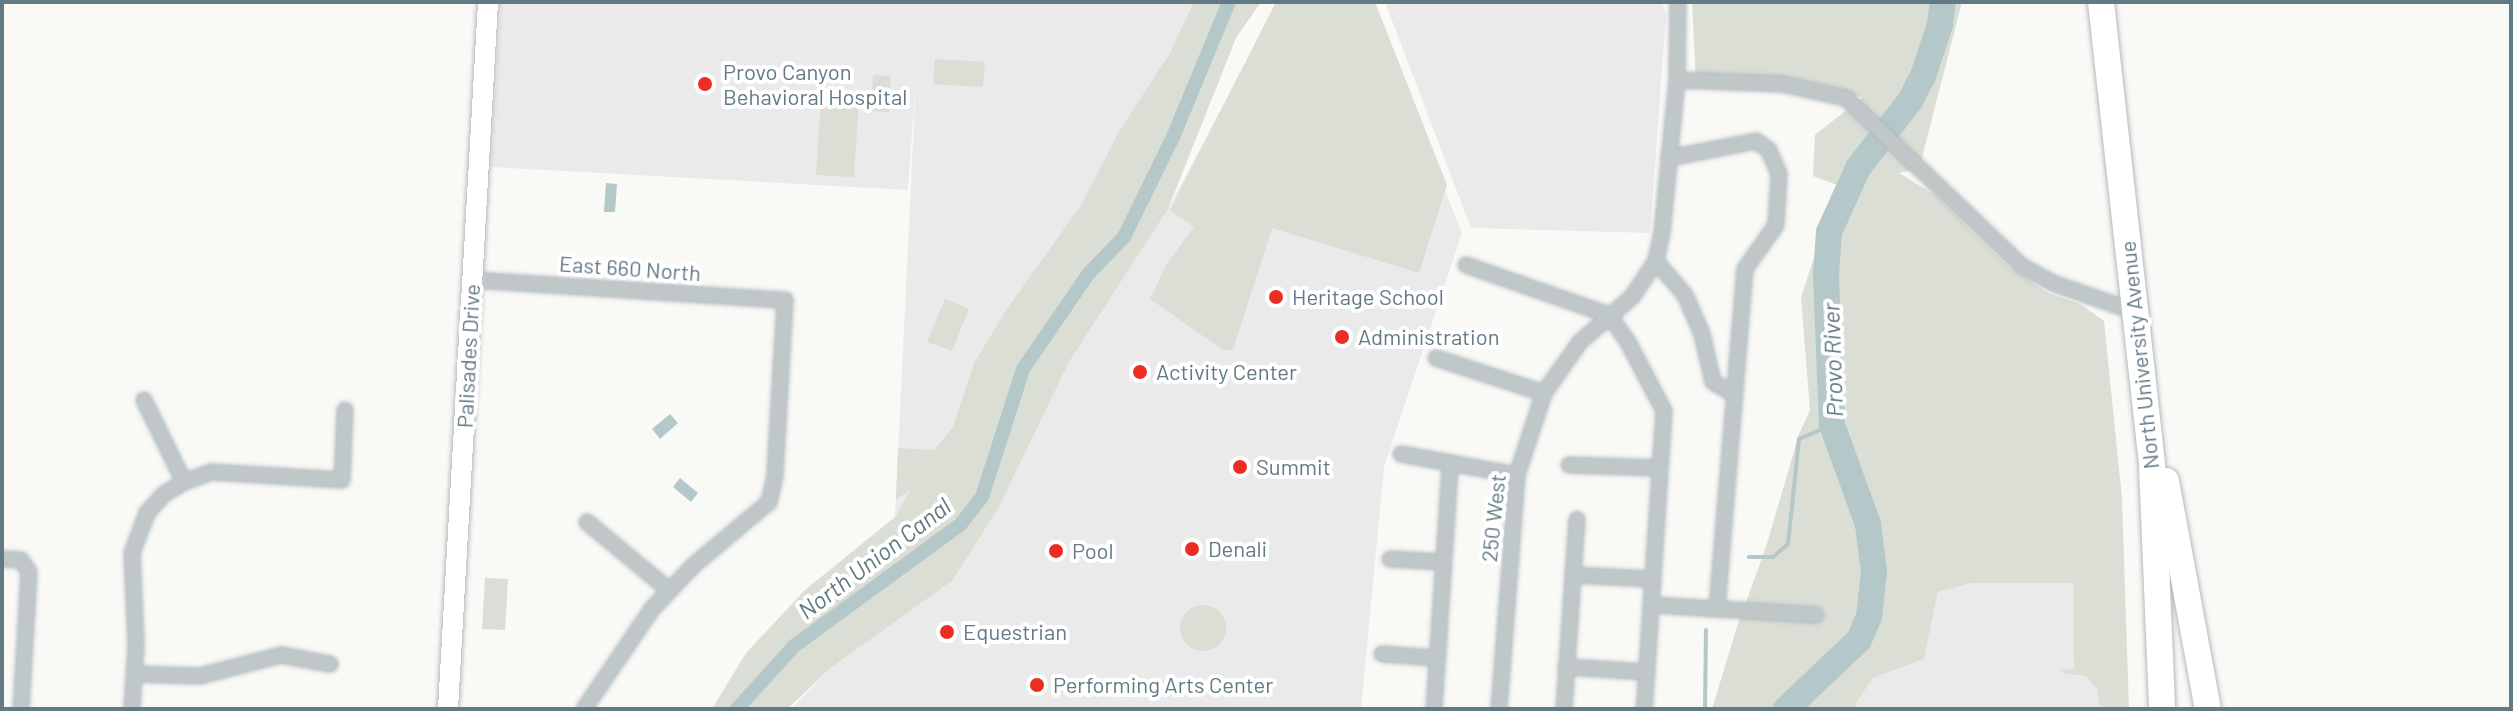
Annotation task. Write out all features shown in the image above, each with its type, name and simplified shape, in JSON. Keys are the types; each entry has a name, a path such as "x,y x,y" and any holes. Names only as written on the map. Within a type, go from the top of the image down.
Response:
{"highway":[{"name":"North University Avenue","path":"2101,2 2148,424 2162,709"},
{"path":"2148,424 2169,493 2208,709"}],"street":[{"name":"Palisades Drive","path":"448,709 488,2"},
{"name":"250 West","path":"1499,709 1517,475 1544,393 1580,342 1632,297 1656,261 1662,233 1677,80 1678,2"},
{"path":"1677,80 1782,84 1835,94 1858,109 2023,267 2065,288 2136,312"},
{"path":"1669,158 1756,141 1769,150 1779,174 1776,225 1745,269 1717,609"},
{"path":"1656,261 1685,295 1702,334 1713,382 1734,394"},
{"path":"1466,265 1609,315 1629,344 1664,411 1644,709"},
{"name":"East 660 North","path":"472,280 785,300 775,476 769,502 669,590"},
{"path":"1436,358 1544,393"},
{"path":"144,400 184,482"},
{"path":"132,709 135,674 134,543 156,502 184,482 212,472 342,480 345,410"},
{"path":"1401,454 1517,475"},
{"path":"1434,709 1450,465"},
{"path":"1569,465 1660,468"},
{"path":"1564,709 1577,519"},
{"path":"584,709 637,627 669,590 587,522"},
{"path":"2,559 26,562 29,572 21,709"},
{"path":"1390,559 1443,562"},
{"path":"1573,575 1653,579"},
{"path":"1652,605 1816,615"},
{"path":"1382,654 1436,658"},
{"path":"135,674 200,676 281,655 330,664"},
{"path":"1566,667 1647,672"}],"shaded area":[{"path":"501,2 1215,2 1170,53 1119,131 1081,205 1006,310 974,363 953,427 895,517 916,78 908,190 491,167"},
{"path":"1194,2 1261,2 1236,38 1168,209 1069,362 998,509 952,581 832,667 787,709 712,709 746,653 805,590 895,517 910,491 896,499 898,448 934,450 953,427 974,363 1006,310 1081,205 1119,131 1170,53"},
{"path":"1276,2 1375,2 1447,185 1419,273 1272,228 1233,350 1223,350 1150,299 1166,265 1194,227 1170,210"},
{"name":"Heritage School","path":"1278,2 1371,2 1462,233 1384,467 1361,709 791,709 832,667 952,581 998,509 1069,362 1168,209"},
{"path":"1385,2 1662,2 1666,15 1650,233 1471,228"},
{"path":"1692,2 1962,2 1919,169 1899,173 1935,195 2009,267 2048,293 2080,304 2104,321 2122,499 2129,709 2100,709 2097,689 2085,676 2066,674 2061,670 2074,669 2073,583 1972,583 1938,592 1924,659 1873,678 1856,703 1856,709 1712,709 1766,547 1799,434 1810,410 1801,298 1837,185 1813,176 1815,135 1863,97 1696,82"},
{"path":"935,59 985,62 983,87 933,84"},
{"path":"873,75 891,76 889,112 871,111"},
{"path":"821,97 859,99 854,177 816,175"},
{"path":"606,183 617,184 615,212 604,212"},
{"path":"945,299 969,309 952,351 927,342"},
{"path":"670,414 678,423 660,439 652,429"},
{"path":"680,478 698,493 691,502 673,487"},
{"path":"485,578 508,579 505,630 482,629"},
{"path":"1972,583 2074,583 2074,670 2063,670 2066,674 2085,676 2097,689 2100,709 1856,709 1856,703 1873,678 1924,659 1938,592"},
{"path":"1203,605 1219,612 1226,628 1219,644 1203,651 1187,644 1180,628 1187,612"}],"waterway":[{"name":"North Union Canal","path":"737,709 794,646 960,525 982,497 1023,369 1089,273 1124,237 1173,137 1229,2"},
{"name":"Provo River","path":"1786,709 1859,640 1869,617 1874,572 1868,524 1832,425 1826,274 1829,232 1858,168 1910,101 1923,76 1940,25 1943,2"},
{"path":"1749,557 1773,557 1788,544 1799,439 1832,425"},
{"path":"1705,709 1706,630"}],"place":[{"name":"Provo Canyon Behavioral Hospital","path":"705,84"},
{"name":"Heritage School","path":"1276,297"},
{"name":"Administration","path":"1342,337"},
{"name":"Activity Center","path":"1140,372"},
{"name":"Summit","path":"1240,467"},
{"name":"Denali","path":"1192,549"},
{"name":"Pool","path":"1056,551"},
{"name":"Equestrian","path":"947,632"},
{"name":"Performing Arts Center","path":"1037,685"}]}
